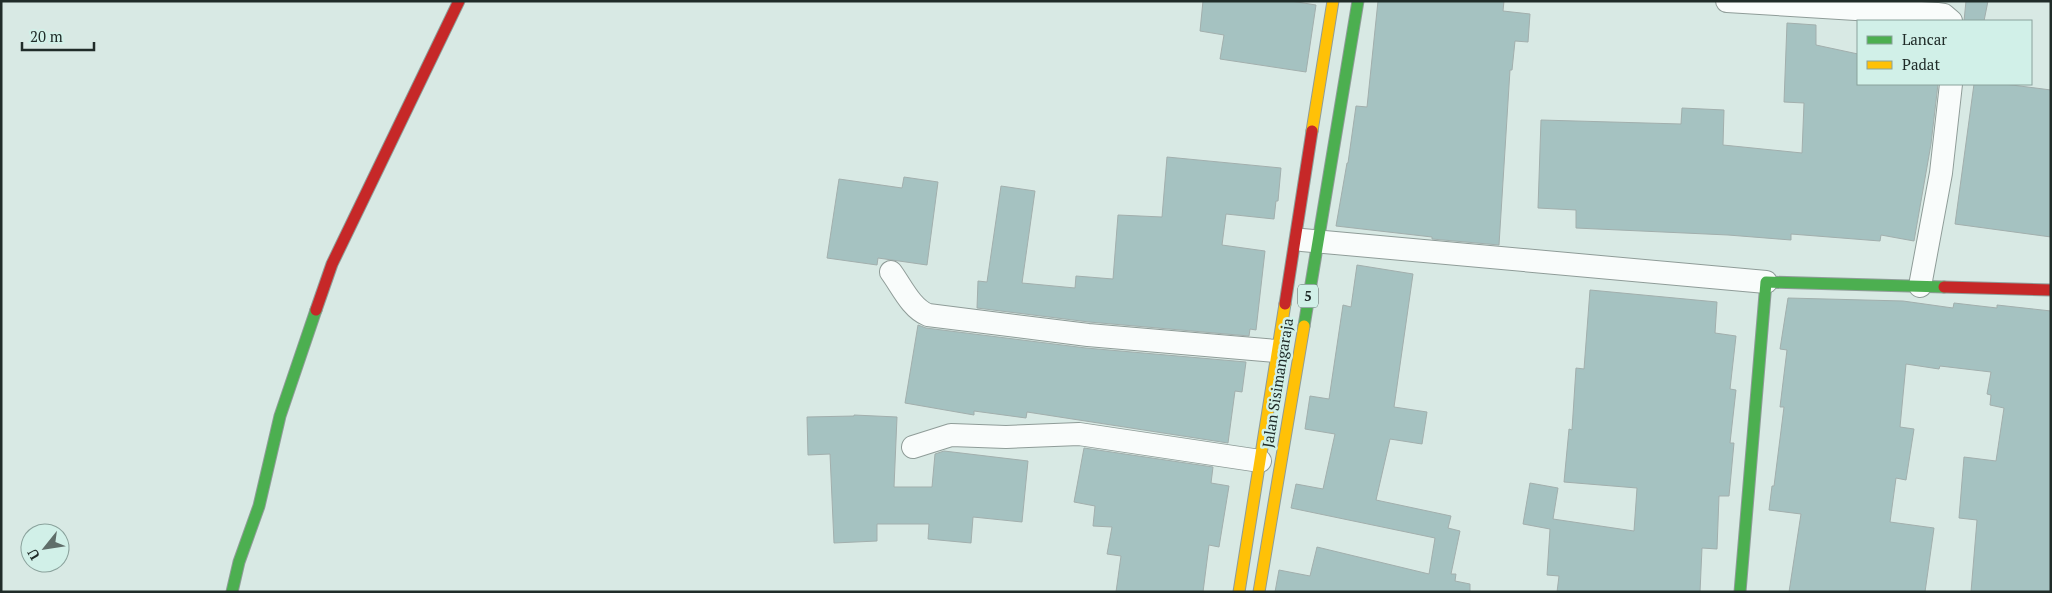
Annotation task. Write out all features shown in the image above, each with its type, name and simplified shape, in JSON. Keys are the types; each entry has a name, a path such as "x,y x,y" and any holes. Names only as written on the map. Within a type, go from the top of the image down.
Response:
{"main road":[{"path":"232,592 239,562 259,506 280,416 332,264 459,1"},
{"name":"Jalan Sisimangaraja","path":"1239,592 1333,1"},
{"name":"Jalan Sisimangaraja","path":"1259,592 1358,1"},
{"path":"1740,592 1766,282 2051,290"}],"street":[{"path":"1727,1 1937,14 1944,15 1950,20"},
{"path":"1920,286 1940,173 1951,85"},
{"path":"1294,239 1766,282"},
{"path":"891,272 912,303 920,311 928,315 1088,335 1276,351"},
{"path":"913,447 951,435 1079,434 1260,461"}],"building":[{"path":"1203,1 1291,1 1316,5 1306,72 1220,59 1224,35 1200,31"},
{"path":"1378,1 1504,1 1503,11 1530,14 1528,42 1515,41 1512,70 1510,70 1499,245 1432,239 1432,237 1336,226 1356,106 1367,107"},
{"path":"1966,1 1988,1 1984,20 1964,20"},
{"path":"1787,23 1816,25 1816,45 1857,54 1857,85 1938,85 1931,144 1914,241 1881,235 1880,241 1791,234 1791,240 1576,228 1576,210 1538,208 1541,120 1681,124 1682,108 1724,110 1723,145 1802,153 1804,103 1784,102"},
{"path":"1974,85 2012,85 2051,90 2051,237 1955,224"},
{"path":"1167,157 1281,168 1278,201 1276,201 1274,219 1226,214 1222,245 1265,251 1256,330 1250,329 1249,336 1089,322 977,308 978,281 987,282 1001,186 1035,191 1022,283 1075,288 1076,276 1113,279 1118,215 1162,217"},
{"path":"904,177 938,182 927,265 878,258 877,265 827,258 839,179 902,188"},
{"path":"1357,265 1413,274 1394,407 1427,412 1422,444 1390,439 1376,500 1451,516 1448,528 1460,531 1451,574 1456,574 1455,581 1470,584 1470,592 1275,592 1279,570 1310,576 1317,547 1429,574 1435,538 1291,508 1296,484 1323,489 1335,434 1305,429 1310,396 1329,399 1343,305 1351,307"},
{"path":"1590,290 1717,302 1715,333 1736,336 1730,389 1736,390 1730,443 1734,443 1729,496 1719,496 1717,549 1702,548 1700,592 1557,592 1559,576 1547,575 1550,529 1523,524 1530,483 1558,488 1553,519 1634,531 1637,488 1564,482 1569,429 1572,430 1576,368 1584,369"},
{"path":"1788,298 1903,301 1953,308 1954,303 1997,308 1997,305 2051,311 2051,592 1971,592 1977,520 1959,518 1964,457 1996,461 2004,408 1990,405 1991,395 1987,394 1991,372 1940,366 1939,369 1906,364 1900,427 1914,429 1906,480 1896,478 1890,522 1934,528 1925,592 1789,592 1801,514 1769,510 1784,407 1780,407 1787,350 1780,349"},
{"path":"918,325 926,328 1086,348 1246,362 1242,392 1235,391 1228,443 1027,412 1026,418 974,411 974,415 905,403"},
{"path":"854,415 897,417 894,487 932,487 935,454 944,451 1028,461 1022,522 973,517 971,543 928,539 929,524 877,524 877,541 834,543 830,454 808,455 807,417"},
{"path":"1084,448 1213,467 1211,483 1229,486 1219,547 1209,545 1203,592 1116,592 1121,556 1107,554 1112,527 1093,526 1095,506 1074,502"}],"traffic: fast":[{"path":"1304,326 1358,1"},
{"path":"1740,592 1766,282 1944,287"},
{"path":"232,592 239,562 259,506 280,416 316,310"}],"traffic: slow":[{"path":"1312,131 1333,1"},
{"path":"1239,592 1285,304"},
{"path":"1259,592 1304,326"}],"traffic: jam":[{"path":"316,310 332,264 459,1"},
{"path":"1285,304 1312,131"},
{"path":"1944,287 2051,290"}]}
